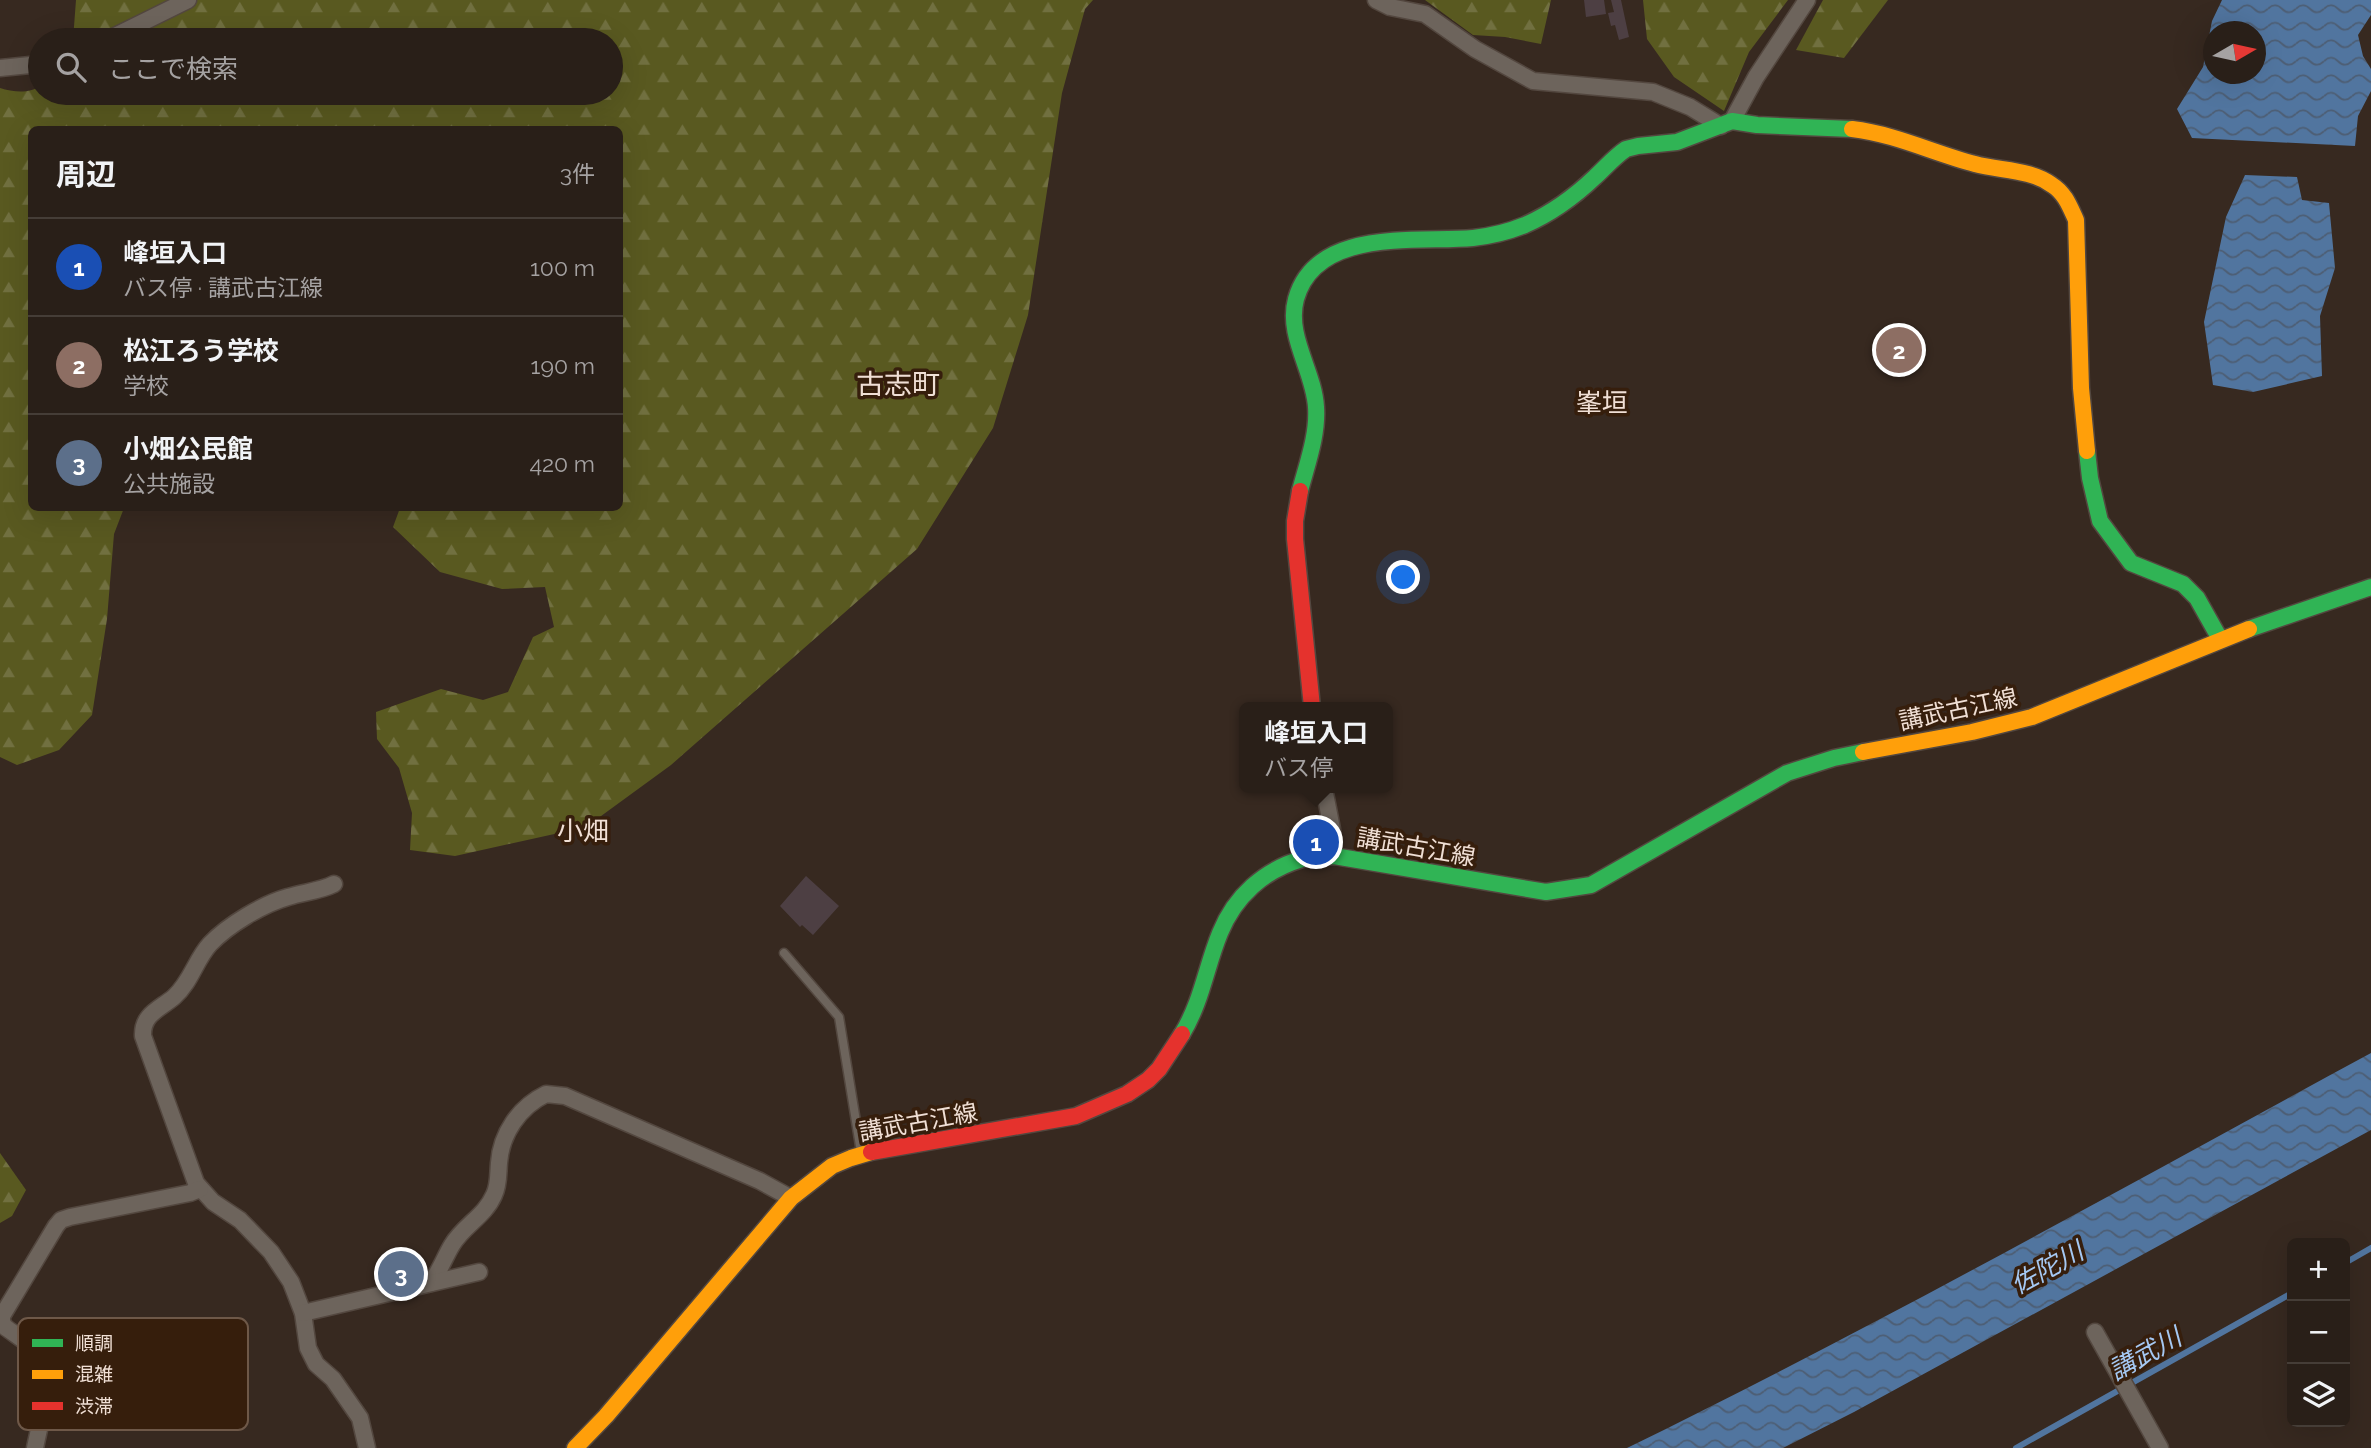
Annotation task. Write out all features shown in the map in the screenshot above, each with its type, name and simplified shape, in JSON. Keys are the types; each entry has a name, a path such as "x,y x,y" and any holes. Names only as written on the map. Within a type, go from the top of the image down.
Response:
{"main road":[{"path":"1311,702 1296,561 1295,523 1299,489 1312,447 1316,407 1312,383 1292,317 1295,297 1313,268 1340,251 1362,244 1469,240 1521,227 1574,196 1627,149 1676,142 1726,124 1802,124 1874,132 1974,164 2035,176 2052,184 2067,199 2076,220 2081,388 2090,478 2100,521 2132,564 2183,584 2197,598 2220,639"},
{"name":"講武古江線","path":"575,1448 606,1416 791,1198 811,1178 829,1167 861,1154 1076,1116 1127,1094 1148,1080 1159,1069 1195,1013 1220,933 1234,904 1252,885 1273,871 1303,858 1334,856 1546,892 1591,885 1763,787 1808,765 2001,726 2094,692 2220,639 2371,587"}],"street":[{"path":"131,28 188,0"},
{"path":"1376,0 1390,7 1425,15 1475,49 1534,82 1653,92 1726,124 1807,0"},
{"path":"0,68 28,65"},
{"path":"1326,793 1334,856"},
{"path":"334,884 263,906 210,944 186,984 146,1019 143,1036 200,1189 213,1202 240,1220 271,1252 291,1282 303,1313 308,1348 316,1364 333,1379 360,1418 368,1448"},
{"path":"430,1283 438,1274 452,1245 484,1212 495,1194 500,1144 506,1131 546,1094 557,1093 565,1096 760,1181 791,1198"},
{"path":"18,1337 5,1327 2,1316 61,1220 200,1189"},
{"path":"303,1313 479,1272"},
{"path":"2095,1332 2160,1448"},
{"path":"35,1448 38,1430"}],"lane":[{"path":"784,953 839,1017 861,1154"}],"green space":[{"path":"76,0 1093,0 1085,9 1062,93 1028,315 993,428 917,549 671,765 586,827 455,856 410,850 412,813 399,768 377,739 376,712 441,689 483,700 508,692 533,637 554,627 545,587 502,589 440,572 393,527 399,511 623,511 623,126 28,126 28,511 123,511 114,534 107,619 92,715 59,750 17,765 0,757 0,88 28,91 28,105 623,105 623,28 74,28"},
{"path":"1425,0 1551,0 1541,44 1505,37 1473,35"},
{"path":"1643,0 1788,0 1749,52 1724,111 1674,77 1647,39"},
{"path":"1823,0 1888,0 1844,58 1796,50"},
{"path":"0,1153 26,1190 12,1216 0,1223"}],"water":[{"path":"2222,0 2371,0 2371,15 2358,35 2363,56 2371,69 2371,91 2358,116 2355,146 2192,138 2177,109 2203,67 2203,84 2266,84 2266,21 2212,21"},
{"path":"2245,175 2297,177 2302,200 2329,203 2335,268 2320,316 2322,376 2253,392 2213,385 2204,322 2226,217"},
{"name":"佐陀川","path":"2371,1053 2371,1130 1854,1412 1783,1448 1627,1448 1908,1304"}],"building":[{"path":"1584,0 1604,0 1606,14 1586,17"},
{"path":"1611,0 1621,0 1629,37 1619,40 1615,25 1611,26 1608,13 1614,12"},
{"path":"806,876 839,906 813,935 802,925 800,927 780,906"},
{"path":"413,1262 417,1280 390,1286 386,1268"}],"waterway":[{"name":"講武川","path":"2350,1260 2371,1248"},
{"name":"講武川","path":"2016,1448 2287,1296"}],"traffic: fast":[{"path":"1300,491 1314,439 1316,407 1311,380 1297,340 1294,313 1296,299 1307,276 1324,260 1346,249 1371,243 1473,238 1512,230 1534,221 1562,204 1626,149 1677,142 1732,121 1757,125 1852,129"},
{"path":"2087,451 2100,521 2131,563 2183,584 2197,598 2220,639"},
{"path":"2249,629 2371,587"},
{"path":"1182,1034 1194,1009 1220,933 1234,907 1263,877 1288,864 1306,858 1334,856 1546,892 1591,885 1787,773 1863,752"}],"traffic: slow":[{"path":"1852,129 1899,139 1959,160 2034,176 2057,188 2064,196 2076,220 2081,388 2087,451"},
{"path":"1863,752 1972,732 2032,717 2249,629"},
{"path":"575,1448 606,1416 791,1198 832,1166 871,1152"}],"traffic: jam":[{"path":"1300,491 1295,539 1311,702"},
{"path":"871,1152 1076,1116 1127,1094 1148,1080 1159,1069 1182,1034"}],"place":[{"name":"松江ろう学校","path":"1899,350"},
{"name":"峰垣入口","path":"1316,842"},
{"name":"小畑公民館","path":"401,1274"}],"district":[{"name":"古志町","path":"898,384"},
{"name":"峯垣","path":"1602,403"},
{"name":"小畑","path":"583,831"}]}
